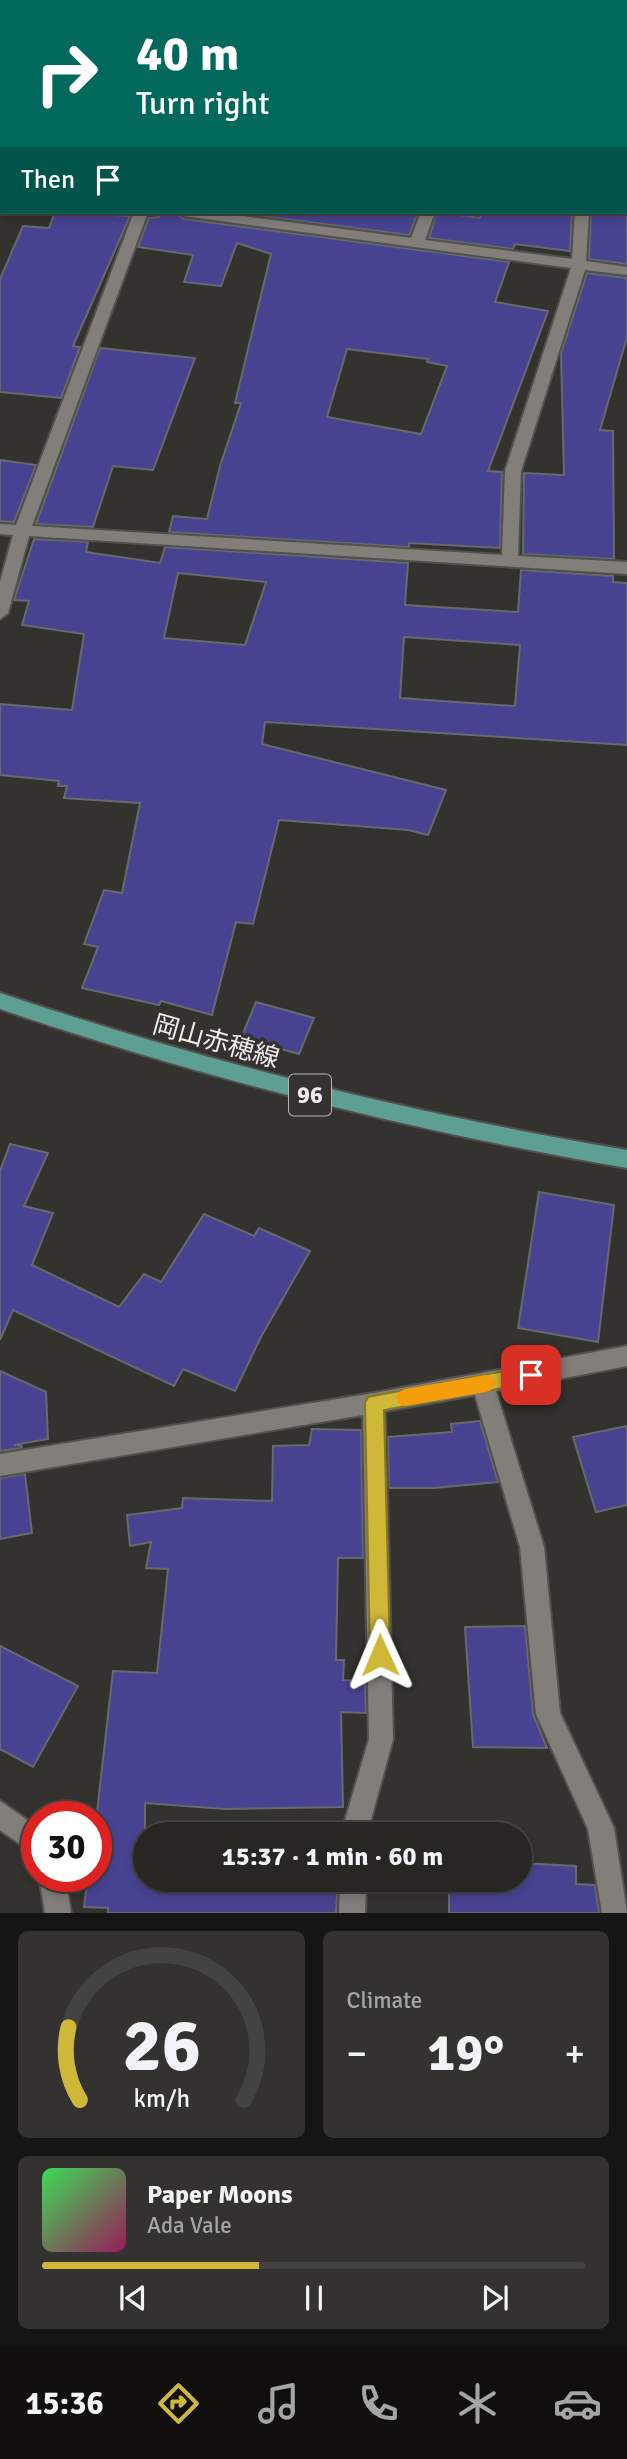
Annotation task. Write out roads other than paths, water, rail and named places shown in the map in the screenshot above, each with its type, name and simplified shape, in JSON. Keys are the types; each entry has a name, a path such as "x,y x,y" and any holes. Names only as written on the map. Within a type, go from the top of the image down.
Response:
{"main road":[{"name":"岡山赤穂線","path":"0,1001 105,1038 288,1090 502,1139 627,1159"}],"street":[{"path":"0,613 22,531 140,214"},
{"path":"198,214 627,271"},
{"path":"416,244 427,214"},
{"path":"510,560 513,471 579,265 582,214"},
{"path":"0,529 627,568"},
{"path":"0,1465 374,1403 627,1356"},
{"path":"483,1384 532,1547 548,1714 601,1828 615,1913"},
{"path":"356,1822 382,1739 374,1403"},
{"path":"0,1814 21,1830"},
{"path":"55,1892 58,1913"},
{"path":"352,1913 353,1892"}]}
